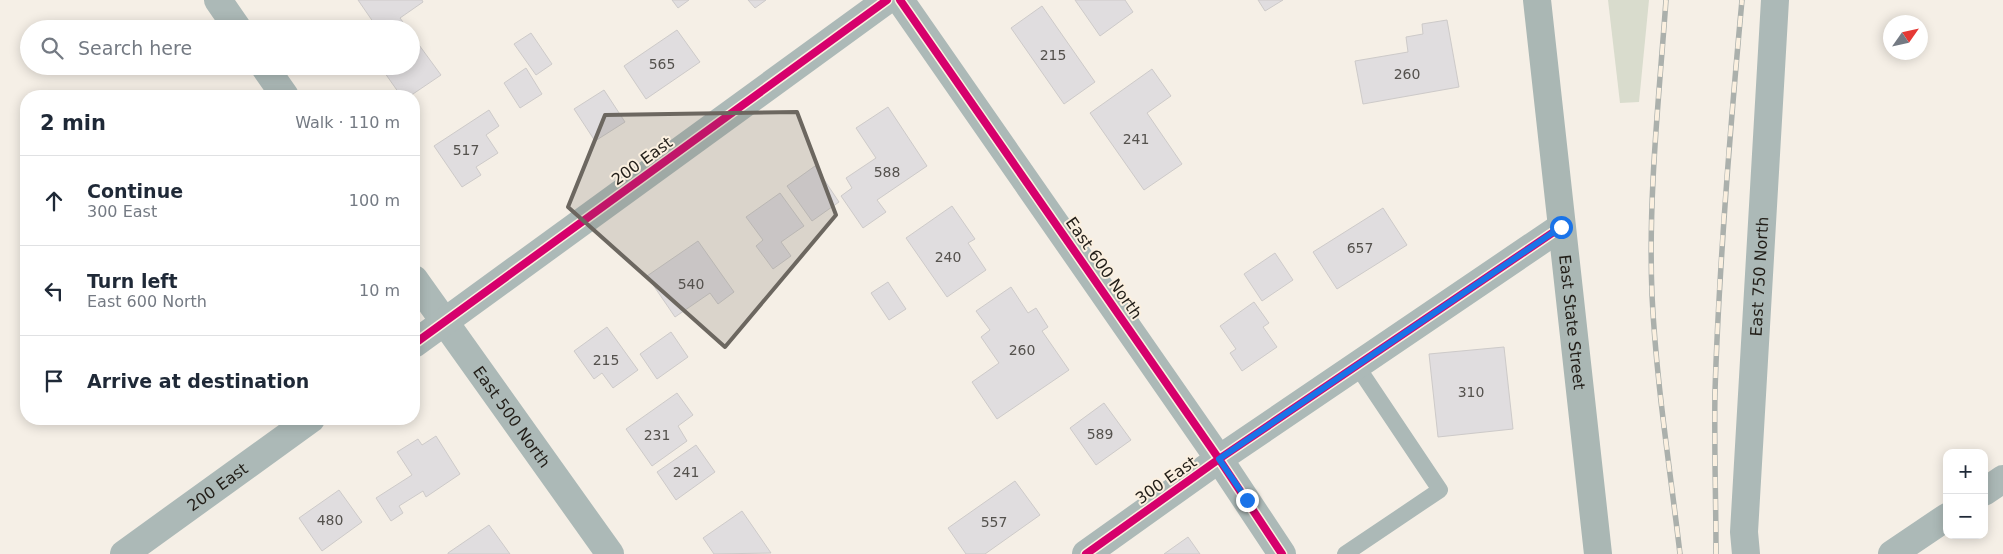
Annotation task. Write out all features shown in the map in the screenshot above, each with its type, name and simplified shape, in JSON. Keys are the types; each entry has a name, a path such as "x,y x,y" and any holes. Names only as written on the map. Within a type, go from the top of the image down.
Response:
{"main road":[{"name":"East State Street","path":"1537,0 1598,554"}],"street":[{"path":"218,0 232,20"},
{"name":"200 East","path":"420,340 887,0"},
{"name":"East 600 North","path":"900,0 1219,459 1282,554"},
{"name":"East 750 North","path":"1746,554 1744,532 1775,0"},
{"path":"270,75 281,90"},
{"name":"300 East","path":"1086,554 1219,459 1561,227"},
{"name":"East 500 North","path":"420,288 610,554"},
{"name":"200 East","path":"124,554 303,425"},
{"path":"1988,489 2003,479"},
{"path":"1892,554 1943,520"}],"lane":[{"path":"1345,554 1440,490 1357,366"}],"highlighted area":[{"path":"797,112 836,215 725,347 568,207 605,115"}],"shaded area":[{"path":"1608,0 1649,0 1639,102 1620,103"}],"building":[{"path":"358,0 422,0 423,2 400,18 401,20 372,20"},
{"path":"672,0 689,0 678,8"},
{"path":"748,0 766,0 755,8"},
{"path":"1075,0 1125,0 1133,12 1100,36"},
{"path":"1258,0 1283,0 1265,11"},
{"path":"1042,6 1095,82 1064,104 1011,28"},
{"path":"1447,20 1459,87 1363,104 1355,61 1408,52 1406,37 1423,34 1422,24"},
{"path":"677,30 700,62 646,99 624,66"},
{"path":"531,33 552,64 536,75 514,44"},
{"path":"420,46 441,75 419,90 397,90 386,75 420,75"},
{"path":"526,68 542,94 520,108 504,83"},
{"path":"1152,69 1171,96 1147,113 1182,164 1144,190 1090,113"},
{"path":"604,90 625,122 595,141 574,109"},
{"path":"888,107 927,166 877,200 886,212 863,228 841,196 852,188 846,178 876,158 856,128"},
{"path":"489,110 499,126 486,135 498,153 476,167 481,175 462,187 434,146"},
{"path":"815,166 839,202 812,221 787,186"},
{"path":"780,193 804,226 781,242 791,256 773,269 756,246 763,240 746,217"},
{"path":"952,206 975,239 968,243 986,270 947,297 906,238"},
{"path":"1383,208 1407,245 1337,289 1313,252"},
{"path":"698,241 734,292 718,304 710,293 675,317 647,276"},
{"path":"1275,253 1293,280 1262,301 1244,274"},
{"path":"888,282 906,309 889,320 871,293"},
{"path":"1011,287 1028,313 1036,308 1048,327 1042,331 1069,370 997,419 972,382 999,363 981,337 990,330 976,311"},
{"path":"1254,302 1269,323 1263,327 1277,347 1242,371 1230,353 1236,349 1220,326"},
{"path":"607,327 638,370 613,388 602,373 594,379 574,351"},
{"path":"671,332 688,357 657,379 640,354"},
{"path":"1504,347 1513,429 1438,437 1429,354"},
{"path":"677,393 693,415 678,426 687,441 652,466 626,429"},
{"path":"1104,403 1131,440 1096,465 1070,428"},
{"path":"436,436 460,474 426,497 423,491 399,506 403,513 391,521 376,498 412,475 397,452 418,439 422,445"},
{"path":"696,445 715,472 676,500 657,472"},
{"path":"1015,481 1040,515 985,554 966,554 948,528"},
{"path":"339,490 362,522 322,551 299,518"},
{"path":"742,511 771,553 714,554 703,538"},
{"path":"489,525 510,554 448,554 448,553"},
{"path":"1188,537 1200,554 1164,554"}],"railway":[{"path":"1666,0 1657,110 1651,258 1654,327 1660,392 1680,554"},
{"path":"1716,554 1715,412 1719,294 1742,0"}],"cycle path":[{"path":"420,340 887,0"},
{"path":"900,0 1219,459 1282,554"},
{"path":"1086,554 1219,459 1561,227"}],"route":[{"path":"1247,500 1219,459 1561,227"}]}
